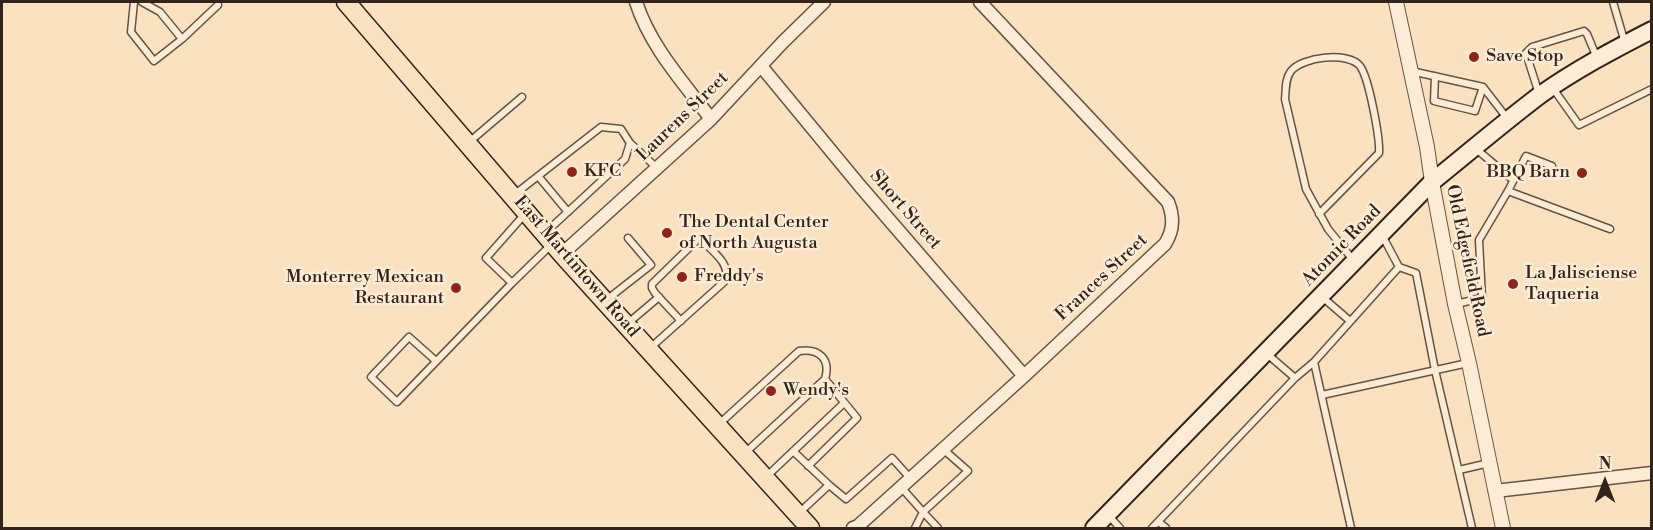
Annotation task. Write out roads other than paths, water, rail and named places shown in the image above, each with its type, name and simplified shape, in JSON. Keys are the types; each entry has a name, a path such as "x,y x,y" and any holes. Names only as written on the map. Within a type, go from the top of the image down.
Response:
{"main road":[{"name":"East Martintown Road","path":"346,2 553,243 810,528"},
{"name":"Atomic Road","path":"1094,528 1432,182 1546,92 1597,59 1652,30"}],"street":[{"path":"636,2 654,42 711,119"},
{"name":"Laurens Street","path":"553,243 657,168 711,119 824,2"},
{"name":"Frances Street","path":"853,528 943,449 1165,244 1172,230 1173,220 1168,202 980,2"},
{"name":"Old Edgefield Road","path":"1396,2 1427,147 1455,304 1503,528"},
{"name":"Short Street","path":"761,66 860,186 1023,376"},
{"path":"1495,491 1652,473"}],"lane":[{"path":"134,2 131,32 154,61 182,39 218,3"},
{"path":"142,2 160,12 182,39"},
{"path":"1613,2 1625,44"},
{"path":"1597,59 1584,31 1532,46 1526,53 1546,92 1579,125 1652,89"},
{"path":"1319,214 1379,153 1380,142 1367,82 1360,66 1351,60 1337,56 1296,66 1290,73 1286,85 1286,99 1306,189 1319,214 1328,229 1355,261"},
{"path":"1411,71 1435,76 1451,83 1483,87"},
{"path":"1435,76 1434,101 1474,111 1483,87"},
{"path":"1483,87 1508,121"},
{"path":"467,143 522,97"},
{"path":"513,196 601,127 621,129 630,143 657,168"},
{"path":"436,362 410,337 371,377 396,402 436,362 512,283 553,243 568,212 625,159 630,143"},
{"path":"1475,148 1513,180"},
{"path":"1455,304 1482,298 1479,240 1526,156 1552,166"},
{"path":"538,176 568,212"},
{"path":"1508,191 1610,229"},
{"path":"512,283 486,258 526,212"},
{"path":"1381,233 1399,267 1416,273 1435,370 1472,528"},
{"path":"605,301 651,265 628,238"},
{"path":"649,350 681,321 724,282 728,277 723,262 699,238 654,281 652,288 681,321"},
{"path":"1152,528 1295,378 1314,362 1399,267"},
{"path":"1321,296 1350,321"},
{"path":"626,324 659,297"},
{"path":"717,426 799,351 811,349 818,353 825,361 827,372 825,379 743,454"},
{"path":"1266,353 1295,378"},
{"path":"1314,362 1351,528"},
{"path":"1322,395 1469,363"},
{"path":"808,466 857,418 825,379"},
{"path":"765,478 844,402"},
{"path":"915,528 923,512 968,471 943,449"},
{"path":"793,451 846,499 892,458 910,478"},
{"path":"1459,470 1489,463"},
{"path":"798,515 829,485"},
{"path":"901,487 938,528"},
{"path":"1107,514 1120,528"},
{"path":"1159,522 1166,528"}],"place":[{"name":"Save Stop","path":"1474,57"},
{"name":"KFC","path":"572,172"},
{"name":"BBQ Barn","path":"1582,173"},
{"name":"The Dental Center of North Augusta","path":"667,233"},
{"name":"Freddy's","path":"682,277"},
{"name":"La Jalisciense Taqueria","path":"1513,284"},
{"name":"Monterrey Mexican Restaurant","path":"456,288"},
{"name":"Wendy's","path":"771,391"}]}
